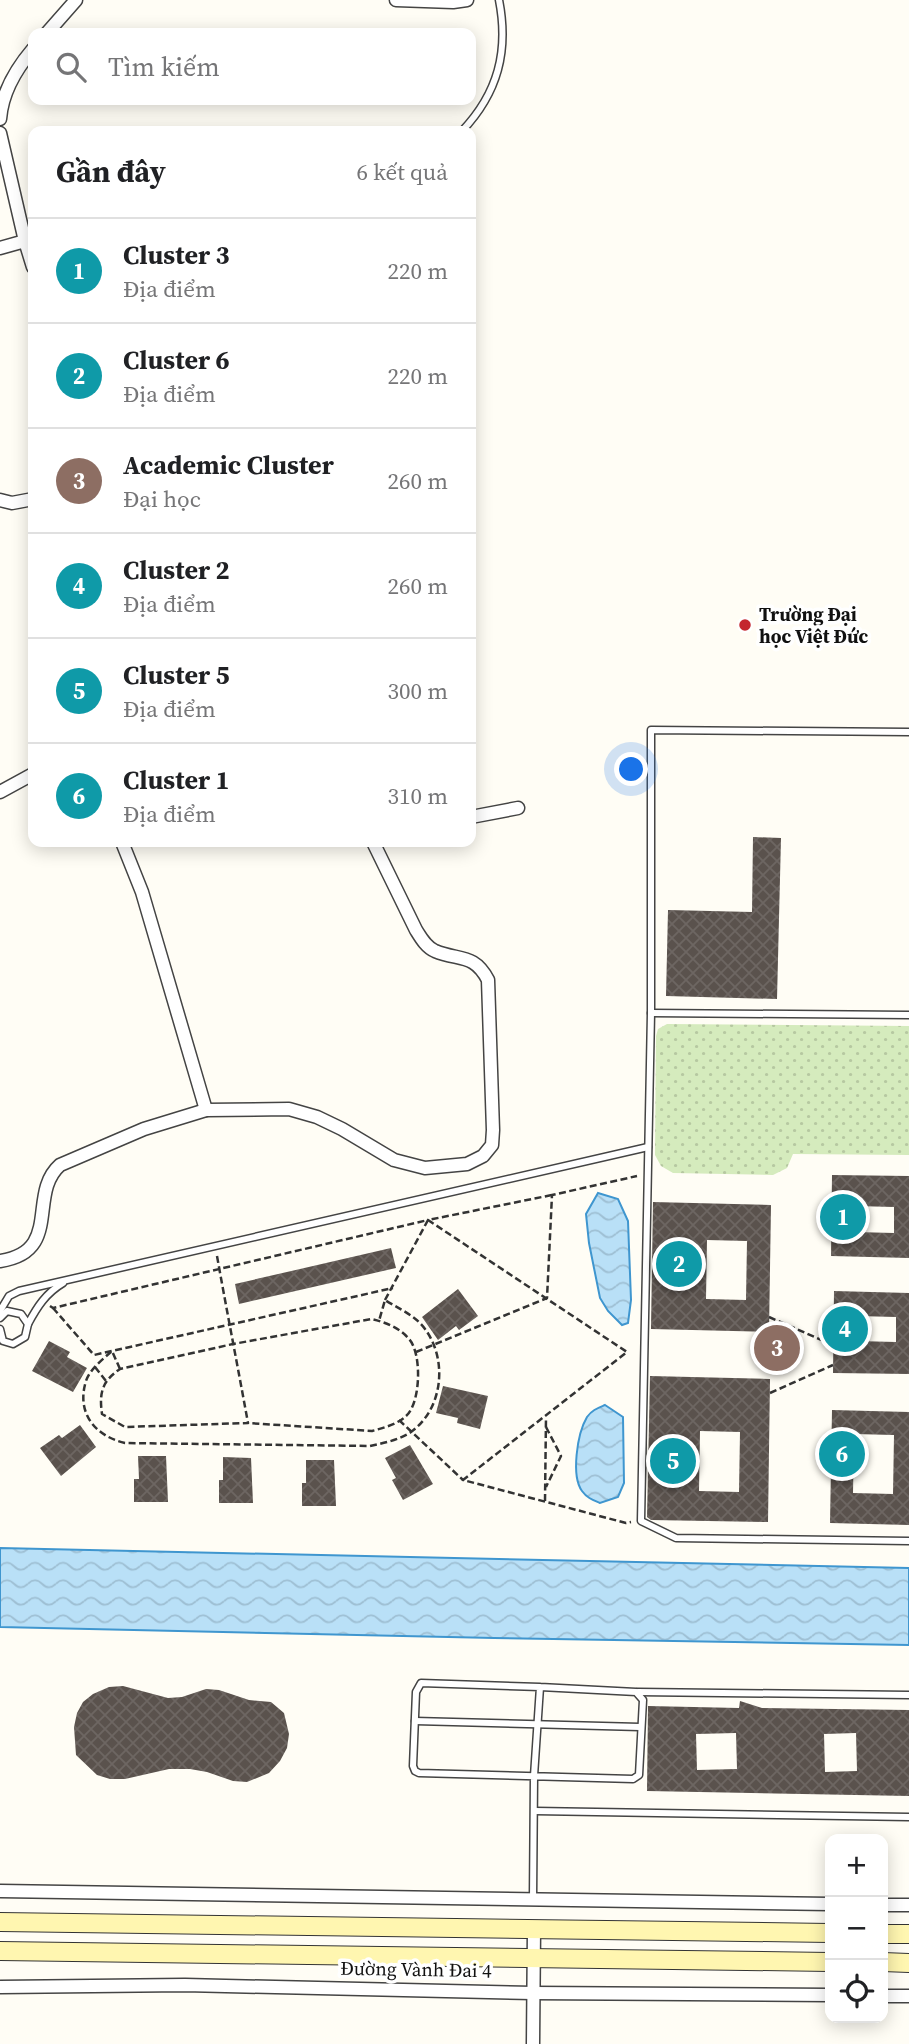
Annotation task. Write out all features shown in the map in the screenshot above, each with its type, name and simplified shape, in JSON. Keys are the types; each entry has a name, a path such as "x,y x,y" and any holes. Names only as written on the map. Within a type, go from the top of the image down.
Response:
{"main road":[{"path":"0,1922 825,1933"},
{"path":"888,1934 909,1934"},
{"name":"Đường Vành Đai 4","path":"0,1951 825,1962"},
{"path":"888,1962 909,1963"}],"street":[{"path":"51,28 76,0"},
{"path":"396,0 467,0"},
{"path":"0,119 4,96 28,56"},
{"path":"0,133 28,253"},
{"path":"0,248 24,242"},
{"path":"0,500 12,503 28,500"},
{"path":"0,792 28,777"},
{"path":"476,816 518,808"},
{"path":"124,847 142,892 206,1111"},
{"path":"0,1261 16,1258 29,1250 37,1239 49,1181 53,1171 61,1165 144,1129 206,1111 289,1109 317,1117 342,1129 394,1160 425,1168 467,1164 483,1156 492,1145 488,980 482,967 469,959 435,951 424,943 375,847"},
{"path":"0,1891 825,1904"},
{"path":"888,1905 909,1905"},
{"path":"533,2044 534,1929"},
{"name":"Đường Vành Đai 4","path":"0,1987 186,1985 533,1993 825,1995"},
{"path":"888,1996 909,1996"}],"lane":[{"path":"467,126 478,115 496,79 503,49 499,0"},
{"path":"909,732 651,730 651,1013 642,1521 676,1538 909,1541"},
{"path":"651,1013 909,1015"},
{"path":"0,1311 9,1296 19,1291 648,1147"},
{"path":"0,1329 3,1341 13,1344 25,1338 29,1324 43,1300 51,1290 68,1280"},
{"path":"0,1318 7,1311 21,1314 29,1324"},
{"path":"636,1692 643,1700 639,1775 636,1778 415,1771 413,1766 416,1692 421,1683 636,1692 909,1695"},
{"path":"533,1899 534,1776 540,1687"},
{"path":"415,1721 640,1727"},
{"path":"534,1811 909,1817"}],"path":[{"path":"53,1308 428,1220 648,1174"},
{"path":"547,1298 552,1195"},
{"path":"379,1321 385,1300 428,1220"},
{"path":"428,1220 627,1352 463,1480"},
{"path":"215,1246 248,1423"},
{"path":"43,1300 94,1355 393,1288"},
{"path":"415,1352 547,1298"},
{"path":"112,1351 86,1379 84,1394 84,1408 89,1423 111,1440 125,1443 370,1446 392,1441 411,1432 427,1416 440,1378 439,1360 426,1329 416,1319 385,1300"},
{"path":"769,1317 833,1345"},
{"path":"372,1319 386,1322 411,1339 415,1352 418,1389 408,1415 372,1431 248,1423 125,1427 102,1414 101,1388 120,1369 233,1343 372,1319"},
{"path":"112,1351 120,1369"},
{"path":"770,1393 833,1365"},
{"path":"95,1367 106,1381"},
{"path":"545,1501 546,1416"},
{"path":"399,1420 463,1480 626,1523 642,1521"},
{"path":"545,1425 561,1456 545,1490"}],"green space":[{"path":"667,1024 909,1026 909,1155 793,1154 787,1168 773,1175 673,1173 661,1166 655,1155 656,1036 658,1029"}],"water":[{"path":"598,1193 618,1199 628,1221 631,1300 628,1323 622,1325 600,1298 589,1243 586,1214"},
{"path":"605,1405 623,1417 624,1483 618,1497 600,1503 582,1491 576,1465 583,1424 593,1411"},
{"path":"0,1548 909,1568 909,1645 0,1627"}],"building":[{"path":"753,837 781,838 777,999 666,996 668,910 752,912"},
{"path":"832,1175 909,1176 909,1258 831,1256","holes":["855,1206 894,1207 894,1233 855,1232"]},
{"path":"653,1202 771,1205 769,1332 651,1329","holes":["707,1240 747,1241 746,1300 706,1299"]},
{"path":"391,1248 396,1268 239,1304 235,1284"},
{"path":"458,1289 478,1316 459,1330 456,1326 438,1340 422,1317"},
{"path":"834,1291 909,1293 909,1374 833,1373","holes":["857,1316 896,1317 896,1342 857,1341"]},
{"path":"49,1341 70,1352 67,1357 87,1368 73,1392 32,1371"},
{"path":"650,1376 770,1379 768,1522 651,1520 647,1517","holes":["700,1431 740,1432 739,1492 699,1491"]},
{"path":"443,1386 488,1396 480,1429 457,1423 458,1418 436,1413"},
{"path":"832,1410 909,1412 909,1525 830,1523","holes":["854,1434 894,1435 893,1494 853,1493"]},
{"path":"80,1425 96,1447 61,1476 40,1448 59,1435 62,1438"},
{"path":"410,1445 433,1484 403,1500 392,1480 396,1478 385,1458"},
{"path":"138,1456 166,1456 168,1502 134,1502 134,1479 139,1479"},
{"path":"223,1457 251,1458 253,1503 219,1503"},
{"path":"306,1460 334,1460 336,1506 302,1506"},
{"path":"123,1686 168,1698 182,1697 206,1689 219,1690 249,1700 271,1702 284,1713 289,1734 287,1748 269,1773 247,1782 233,1781 190,1769 169,1769 125,1779 110,1779 97,1775 76,1755 74,1727 77,1713 83,1702 93,1694 109,1687"},
{"path":"740,1701 762,1708 909,1710 909,1796 647,1791 648,1706 739,1708","holes":["736,1733 737,1769 697,1770 696,1734","856,1733 857,1771 825,1772 824,1734"]}],"place":[{"name":"Trường Đại học Việt Đức","path":"745,625"},
{"name":"Cluster 3","path":"843,1217"},
{"name":"Cluster 6","path":"679,1264"},
{"name":"Cluster 2","path":"845,1329"},
{"name":"Academic Cluster","path":"777,1348"},
{"name":"Cluster 1","path":"842,1454"},
{"name":"Cluster 5","path":"673,1461"}]}
